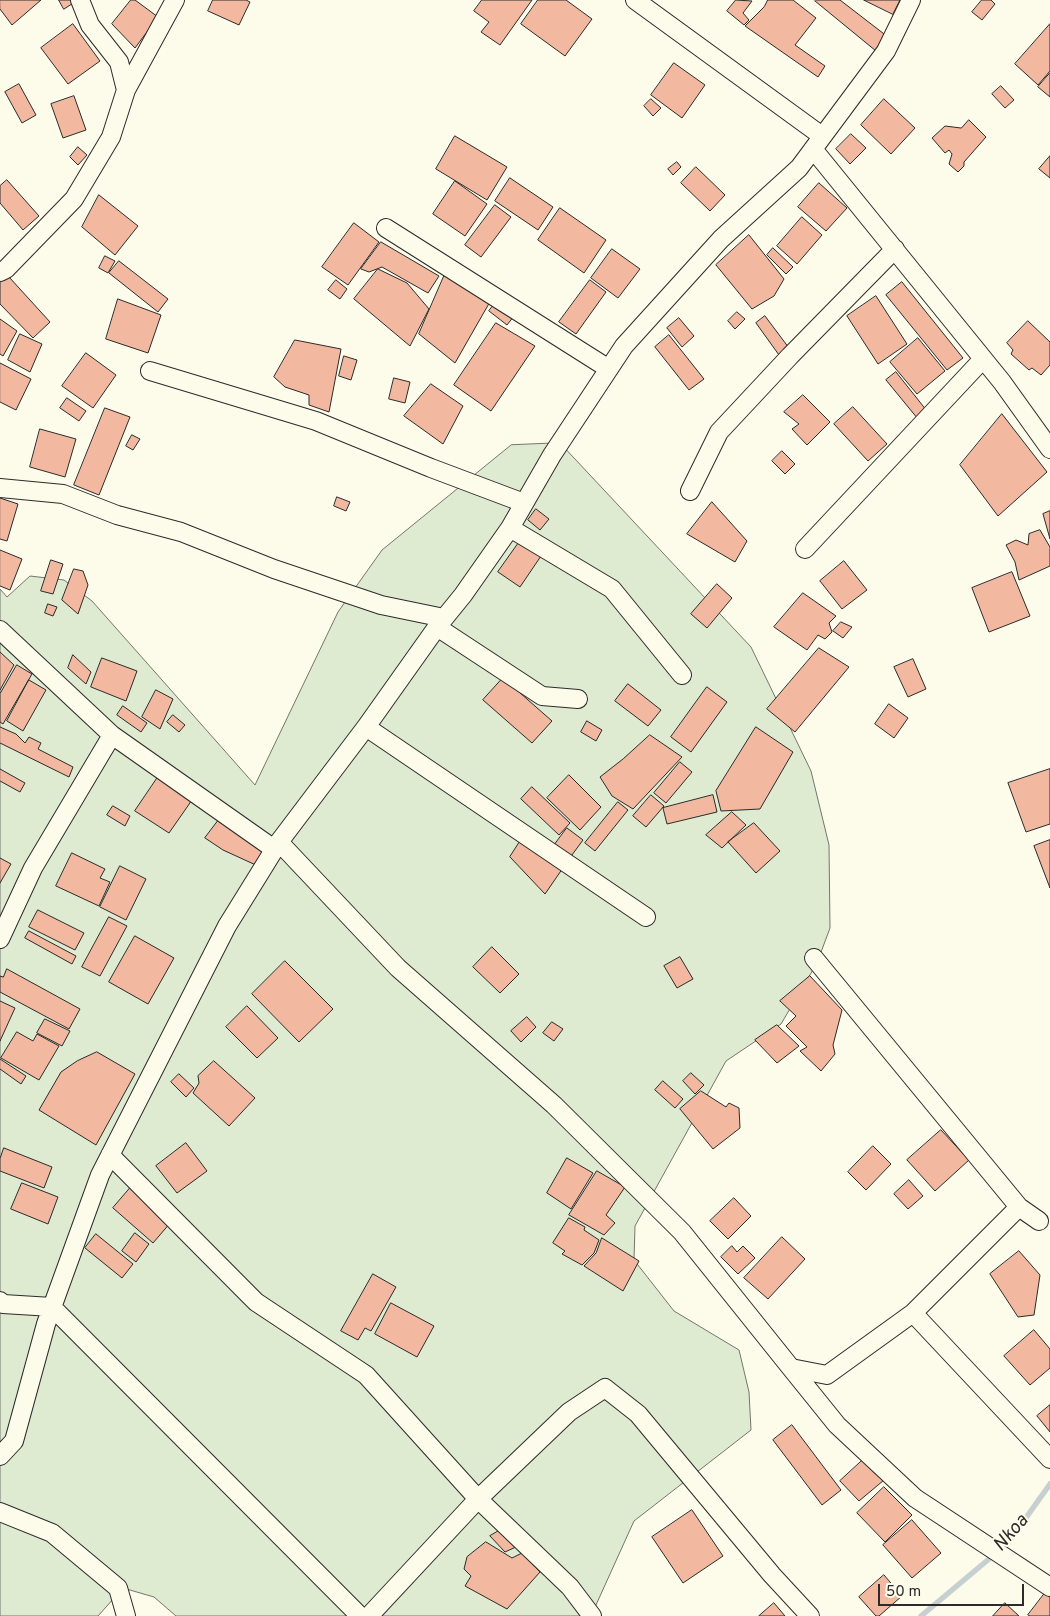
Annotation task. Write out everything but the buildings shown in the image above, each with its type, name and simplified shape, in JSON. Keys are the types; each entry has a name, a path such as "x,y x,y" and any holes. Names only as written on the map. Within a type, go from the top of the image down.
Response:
{"street":[{"path":"80,0 90,25 119,62 126,90"},
{"path":"0,272 6,270 74,199 111,137 126,90 175,0"},
{"path":"635,0 818,143 896,249 1002,382 1050,449"},
{"path":"0,1456 14,1441 46,1324 100,1175 227,926 277,846 510,528 552,455 624,346 721,239 799,168 886,51 910,0"},
{"path":"386,228 608,369"},
{"path":"690,490 719,432 790,356 896,249"},
{"path":"804,549 983,359"},
{"path":"150,371 316,421 431,468 524,503"},
{"path":"0,488 63,494 117,516 181,532 274,569 440,623 542,696 578,699"},
{"path":"510,528 612,589 682,675"},
{"path":"0,630 112,735 277,846 398,968 554,1106 682,1232 837,1424 915,1498 1050,1588"},
{"path":"366,727 646,917"},
{"path":"0,939 33,868 112,735"},
{"path":"814,958 1019,1207 1039,1221"},
{"path":"110,1155 256,1302 366,1375 478,1499 570,1588 592,1616"},
{"path":"791,1368 827,1375 913,1313 1019,1207"},
{"path":"0,1301 3,1304 52,1308 360,1616"},
{"path":"913,1313 1050,1459"},
{"path":"369,1616 478,1499 570,1412 605,1388 638,1414 772,1575 810,1616"},
{"path":"0,1512 52,1533 118,1588 126,1616"}],"green space":[{"path":"560,443 751,647 811,771 829,845 830,928 817,963 781,1024 726,1061 635,1226 634,1260 674,1311 739,1350 749,1392 751,1430 634,1521 591,1616 176,1616 154,1597 123,1588 98,1616 0,1616 0,589 7,597 30,576 64,580 92,601 255,785 338,612 382,550 511,445"}],"waterway":[{"name":"Nkoa","path":"921,1616 1008,1543 1050,1484"}]}
